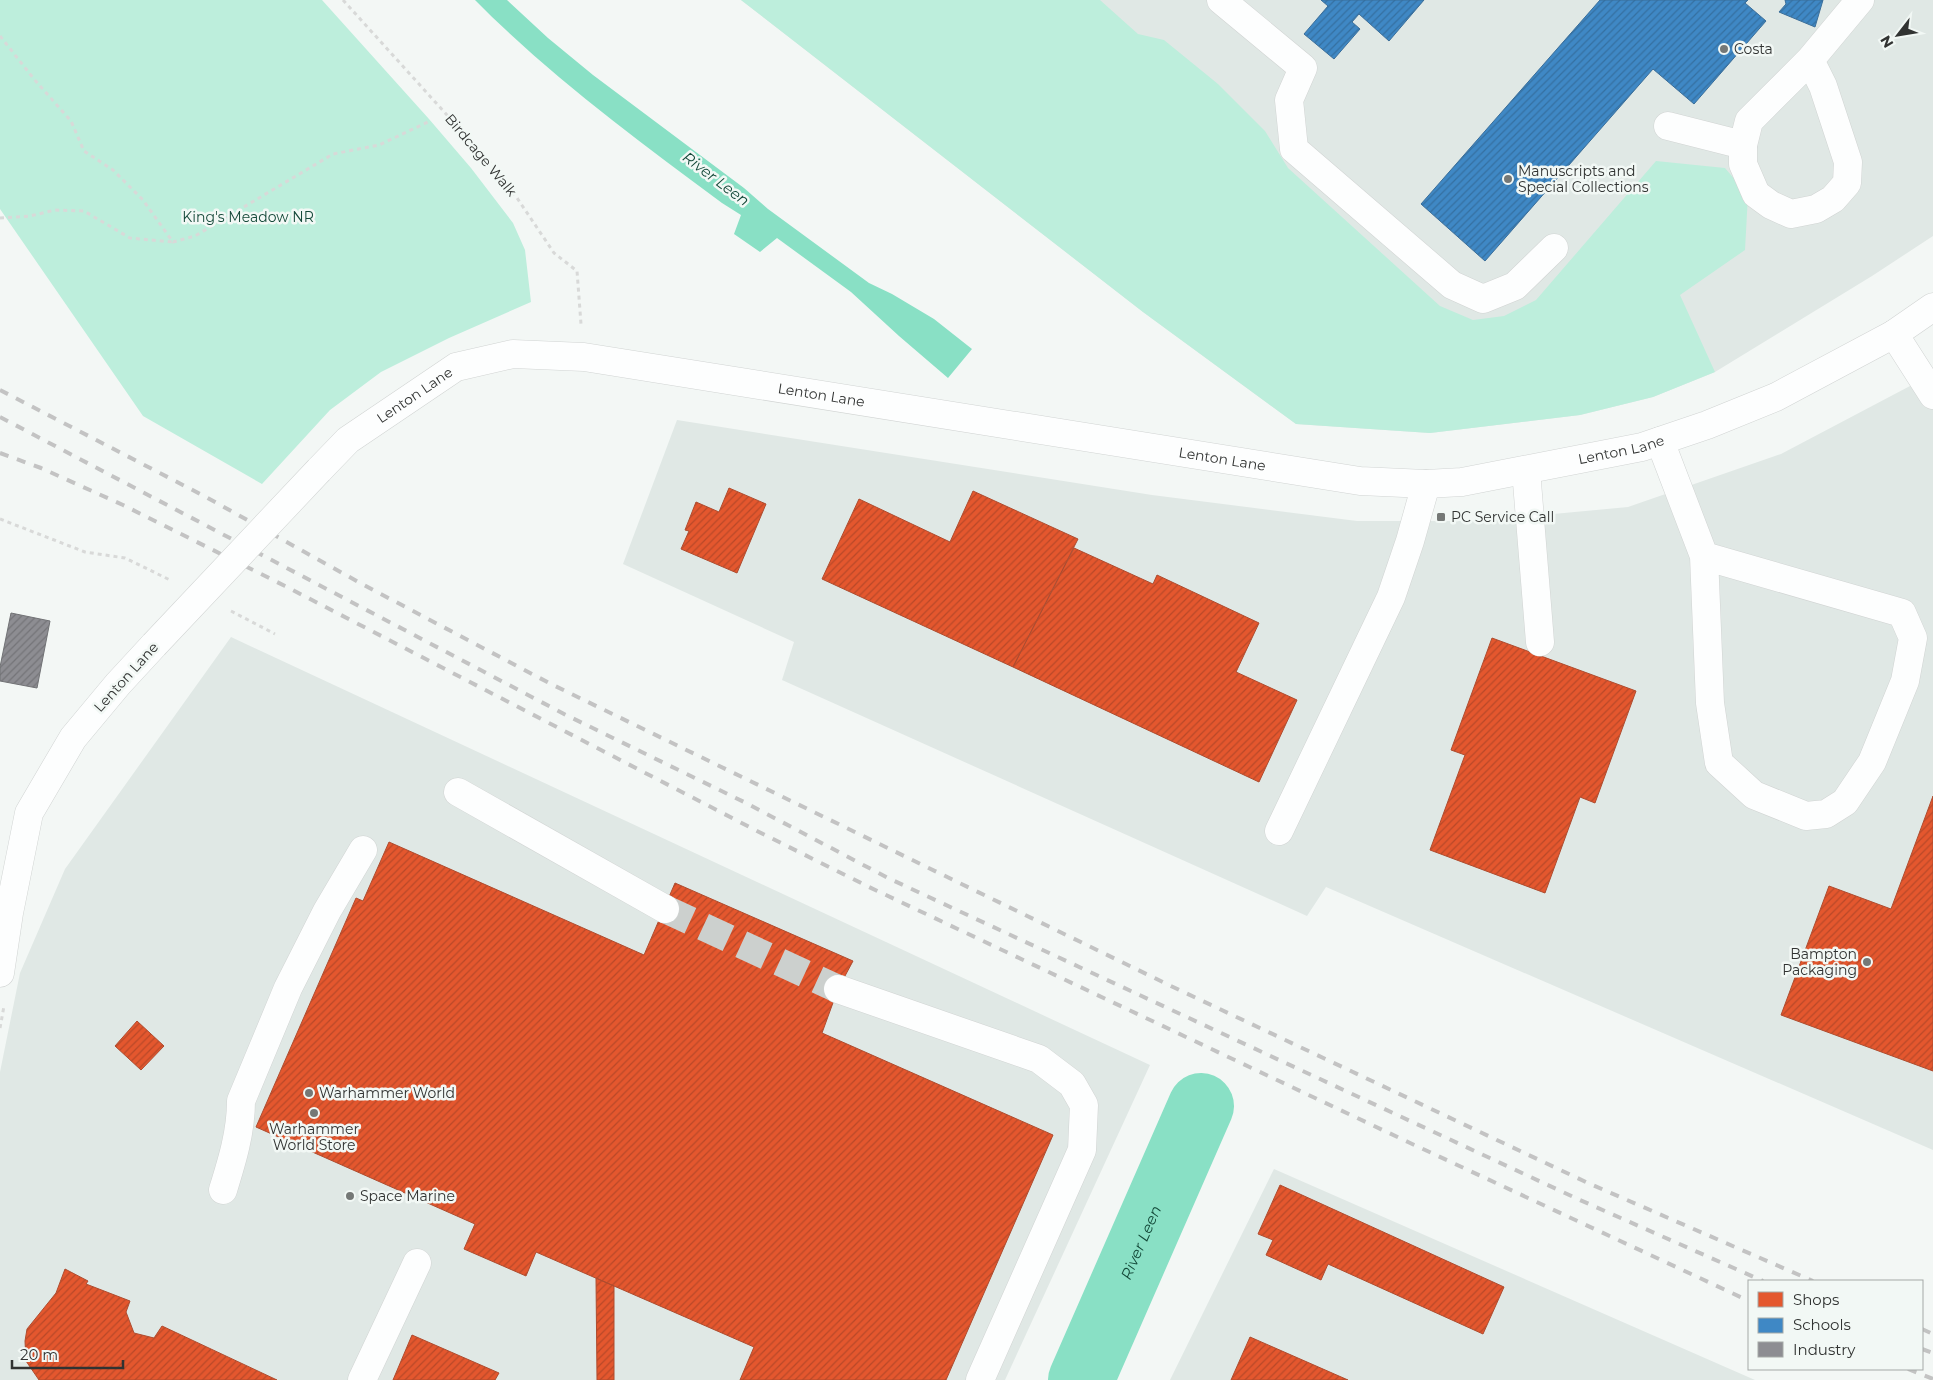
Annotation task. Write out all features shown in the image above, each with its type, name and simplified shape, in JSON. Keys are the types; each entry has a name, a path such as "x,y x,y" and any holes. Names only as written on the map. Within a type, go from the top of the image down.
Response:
{"street":[{"path":"1222,0 1303,68 1289,100 1294,149 1452,285 1483,298 1515,286 1554,248"},
{"path":"1810,60 1822,86 1848,162 1847,182 1833,199 1816,209 1791,214 1771,205 1756,194 1743,164 1743,145 1749,121 1810,60 1860,0"},
{"path":"1668,126 1743,145"},
{"name":"Lenton Lane","path":"0,973 9,913 29,813 73,738 118,684 348,440 456,367 513,354 584,357 1360,481 1426,484 1462,482 1642,447 1707,425 1776,397 1894,334 1933,306"},
{"path":"1894,334 1933,396"},
{"path":"1660,441 1704,556 1710,704 1719,763 1754,795 1806,816 1826,814 1845,802 1872,762 1904,681 1912,638 1902,613 1704,556"},
{"path":"1526,470 1540,642"},
{"path":"1280,832 1391,597 1410,542 1426,484"},
{"path":"458,792 665,909"},
{"path":"223,1190 241,1121 241,1101 288,988 327,911 363,850"},
{"path":"838,990 1039,1059 1072,1084 1084,1105 1082,1150 980,1380"},
{"path":"362,1380 417,1264"}],"path":[{"name":"Birdcage Walk","path":"343,0 503,177 554,253 577,272 584,357"},
{"path":"0,36 71,121 84,151 113,170 143,200 173,242"},
{"path":"0,218 30,216 55,210 84,210 130,238 173,242 195,236 333,154 379,146 430,121"},
{"path":"0,519 85,552 126,558 178,584"},
{"path":"222,607 275,634"},
{"path":"0,1028 5,1000"}],"shaded area":[{"path":"741,0 1933,0 1933,236 1872,276 1715,372 1653,397 1580,415 1430,433 1296,424 1143,312"},
{"path":"1933,368 1933,1150 1326,887 1307,916 782,680 794,642 623,564 677,420 1152,495 1357,521 1480,521 1628,507 1781,454 1910,386"},
{"path":"231,637 1150,1065 1005,1380 0,1380 0,1072 20,973 65,869"},
{"path":"1274,1169 1755,1380 1170,1380"}],"green space":[{"name":"King's Meadow NR","path":"0,0 322,0 471,168 513,223 525,250 531,302 449,338 381,372 330,410 262,484 143,416 0,209"},
{"path":"741,0 1100,0 1138,34 1164,40 1218,84 1265,131 1288,168 1440,306 1473,320 1504,316 1536,300 1656,161 1725,168 1748,195 1745,250 1680,295 1715,372 1653,397 1580,415 1430,433 1296,424 1143,312"}],"water":[{"path":"475,0 507,0 548,38 593,75 744,188 768,209 869,283 892,294 934,319 972,349 948,378 851,292 777,238 760,252 734,234 741,215 658,155 563,81"},
{"path":"1167,1124 1202,1140 1182,1187 1158,1228 1137,1271 1091,1380 1068,1380 1126,1245 1149,1171"}],"building: Shops":[{"path":"729,488 766,504 737,573 681,549 689,531 685,530 696,502 719,512"},
{"path":"973,491 1078,539 1013,667 822,579 859,499 950,542"},
{"path":"1074,548 1153,584 1157,575 1259,623 1236,672 1297,700 1259,782 1013,667"},
{"path":"1492,638 1636,691 1595,803 1580,797 1545,893 1430,850 1465,755 1451,750"},
{"name":"Bampton Packaging","path":"1933,796 1933,1071 1781,1015 1829,886 1891,909"},
{"path":"389,842 644,955 675,883 853,961 838,989 822,1033 1053,1135 946,1380 740,1380 754,1347 536,1252 526,1276 464,1249 475,1224 256,1127 356,898 363,901"},
{"path":"137,1021 164,1046 141,1070 115,1046"},
{"path":"1280,1185 1504,1287 1483,1334 1328,1264 1321,1280 1266,1255 1273,1240 1258,1234"},
{"path":"65,1269 88,1281 86,1284 130,1301 126,1312 134,1333 154,1338 162,1326 277,1380 39,1380 26,1361 25,1341 27,1329 56,1293"},
{"path":"596,1278 614,1286 614,1380 597,1380"},
{"path":"412,1335 499,1373 495,1380 393,1380"},
{"path":"1250,1337 1348,1380 1231,1380"}],"building: Schools":[{"path":"1321,0 1424,0 1389,41 1359,14 1352,22 1360,29 1334,59 1304,34 1328,6"},
{"path":"1600,0 1748,0 1745,3 1766,21 1694,104 1653,69 1485,261 1421,204"},
{"path":"1785,0 1823,0 1815,27 1779,12 1786,4"}],"building: Industry":[{"path":"11,613 50,621 37,688 0,681 0,667"}],"waterway":[{"name":"River Leen","path":"1081,1380 1201,1106"}],"tunnel":[{"path":"665,909 838,989"}],"railway":[{"path":"0,390 206,497 362,584 551,684 1173,987 1588,1183 1811,1280"},
{"path":"0,417 566,715 744,802 888,878 1580,1200 1761,1280"},
{"path":"0,453 41,468 123,505 285,586 759,832 869,887 1748,1301"},
{"path":"1923,1329 1933,1334"},
{"path":"1923,1349 1933,1353"},
{"path":"1910,1370 1933,1379"}],"place":[{"name":"Costa","path":"1724,49"},
{"name":"Manuscripts and Special Collections","path":"1508,179"},
{"name":"PC Service Call","path":"1441,517"},
{"name":"Bampton Packaging","path":"1867,962"},
{"name":"Warhammer World","path":"309,1093"},
{"name":"Warhammer World Store","path":"314,1113"},
{"name":"Space Marine","path":"350,1196"}]}
